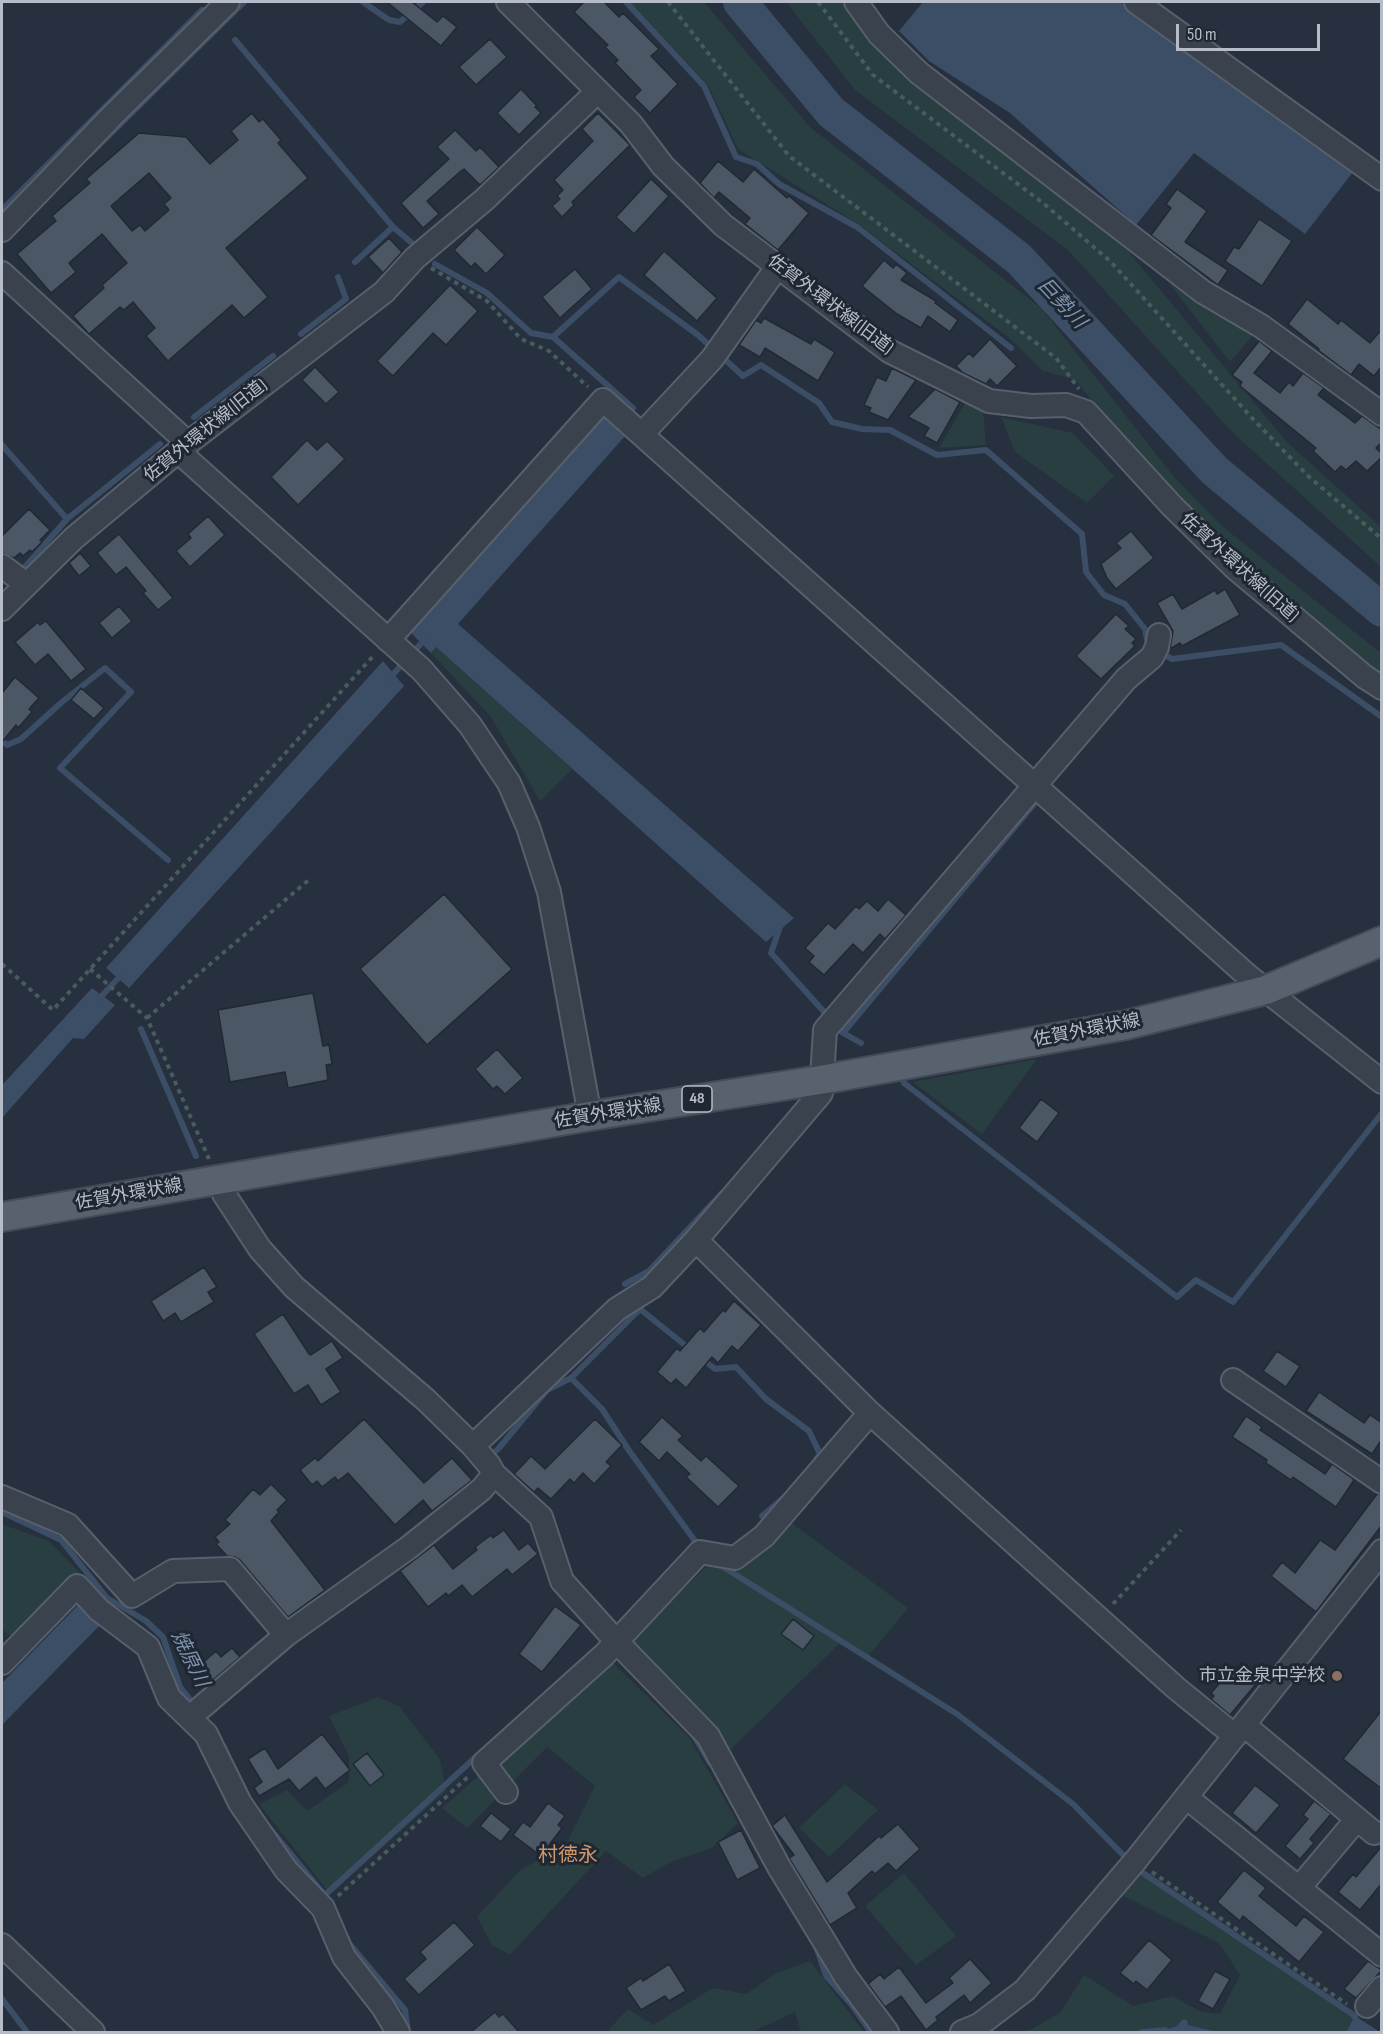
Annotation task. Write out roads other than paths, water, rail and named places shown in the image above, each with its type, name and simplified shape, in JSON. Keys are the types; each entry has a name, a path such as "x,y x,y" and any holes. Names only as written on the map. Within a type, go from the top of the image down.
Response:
{"main road":[{"name":"佐賀外環状線","path":"2,1217 590,1116 820,1080 1126,1025 1266,990 1382,941"}],"street":[{"path":"2,230 113,115 228,2"},
{"path":"508,2 597,91"},
{"path":"856,2 879,34 938,87 1203,292 1261,326 1380,410"},
{"path":"1136,2 1382,179"},
{"name":"佐賀外環状線(旧道)","path":"2,609 74,538 184,448 384,292 422,252 484,201 597,91 631,124 663,166 723,225 889,351 989,401 1032,406 1066,405 1086,412 1172,506 1235,568 1365,677 1382,688"},
{"path":"388,640 623,417 717,352 778,267"},
{"path":"2,273 184,448 422,670 470,725 509,783 528,827 549,891 590,1116"},
{"path":"623,417 1248,976 1382,1082"},
{"path":"2,567 26,584"},
{"path":"190,1717 286,1635 408,1548 483,1465 617,1309 652,1287 696,1240 821,1094 820,1080 825,1030 1156,646"},
{"path":"218,1179 224,1194 261,1249 294,1287 426,1400 483,1465 541,1517 562,1581 610,1648 708,1736 779,1867 846,1977 887,2032"},
{"path":"696,1240 870,1413 1176,1688 1239,1731 1365,1826 1299,1888"},
{"path":"1233,1380 1382,1482"},
{"path":"506,1792 484,1763 610,1648 700,1552 735,1558 764,1536 870,1413"},
{"path":"2,1497 68,1525 132,1596 172,1571 230,1569 286,1635"},
{"path":"962,2032 979,2025 1025,1990 1136,1860 1382,1551"},
{"path":"2,1663 77,1586 94,1605 148,1647 169,1698 206,1734 240,1803 286,1870 323,1908 344,1957 383,2007 398,2032"},
{"path":"1186,1797 1382,1955"},
{"path":"2,1945 93,2032"},
{"path":"1359,2006 1382,1988"}],"water":[{"path":"923,2 1120,2 1353,172 1305,234 1194,153 1136,225 1010,113 929,61 899,31"},
{"path":"606,413 626,435 458,624 794,918 766,942 436,647 431,653 409,631"},
{"path":"383,661 404,686 129,988 106,968"},
{"path":"92,988 115,1005 84,1039 73,1038 2,1118 2,1085"},
{"path":"80,1603 101,1624 2,1725 2,1683"},
{"path":"1355,2016 1380,2032 1346,2032"},
{"path":"1183,2019 1187,2020 1188,2025 1218,2032 1165,2032 1177,2026"}],"waterway":[{"path":"89,155 244,2"},
{"path":"363,2 389,20 400,22 423,2"},
{"path":"626,2 704,86 736,157 757,164 779,184 857,227 1011,348"},
{"name":"巨勢川","path":"740,2 831,112 1019,259 1214,470 1382,610"},
{"path":"2,210 202,10"},
{"path":"235,40 393,227 413,244"},
{"path":"355,262 393,227"},
{"path":"435,264 487,293 531,333 553,337 619,277 698,335 743,376 761,365 819,403 832,422 862,429 890,430 937,455 986,450 1082,534 1086,572 1104,595 1125,604 1145,629 1148,645"},
{"path":"301,334 346,299 338,277"},
{"path":"553,337 633,408 625,416"},
{"path":"194,417 273,356"},
{"path":"24,568 67,519 160,444"},
{"path":"2,445 67,519"},
{"path":"389,679 426,638"},
{"path":"1159,652 1172,659 1281,645 1382,717"},
{"path":"2,741 7,745 21,739 105,668 131,692 60,768 168,860"},
{"path":"861,1043 843,1033 1034,804"},
{"path":"780,927 771,953 826,1014"},
{"path":"99,999 122,974"},
{"path":"141,1029 196,1156"},
{"path":"904,1083 1177,1297 1196,1280 1233,1302 1382,1113"},
{"path":"625,1284 649,1271 722,1193"},
{"path":"488,1459 547,1390 571,1378 640,1309 691,1350"},
{"path":"701,1358 715,1369 736,1367 766,1399 809,1431 820,1454 816,1460"},
{"path":"571,1378 602,1409 630,1452 695,1541"},
{"path":"762,1516 782,1499"},
{"name":"焼原川","path":"2,1512 61,1540 107,1598 146,1621 163,1637 180,1687 196,1707"},
{"path":"717,1563 957,1714 1073,1804 1124,1856"},
{"path":"694,1736 710,1763"},
{"path":"325,1895 479,1754"},
{"name":"焼原川","path":"271,1830 322,1892"},
{"path":"1140,1871 1355,2016 1358,2032"},
{"path":"347,1941 405,2010 408,2032"},
{"path":"817,1949 826,1976 851,2004 871,2032"},
{"path":"2,1999 27,2032"},
{"path":"1142,2032 1165,2030 1170,2032"}],"place":[{"name":"市立金泉中学校","path":"1337,1676"}],"district":[{"name":"村徳永","path":"568,1856"}]}
